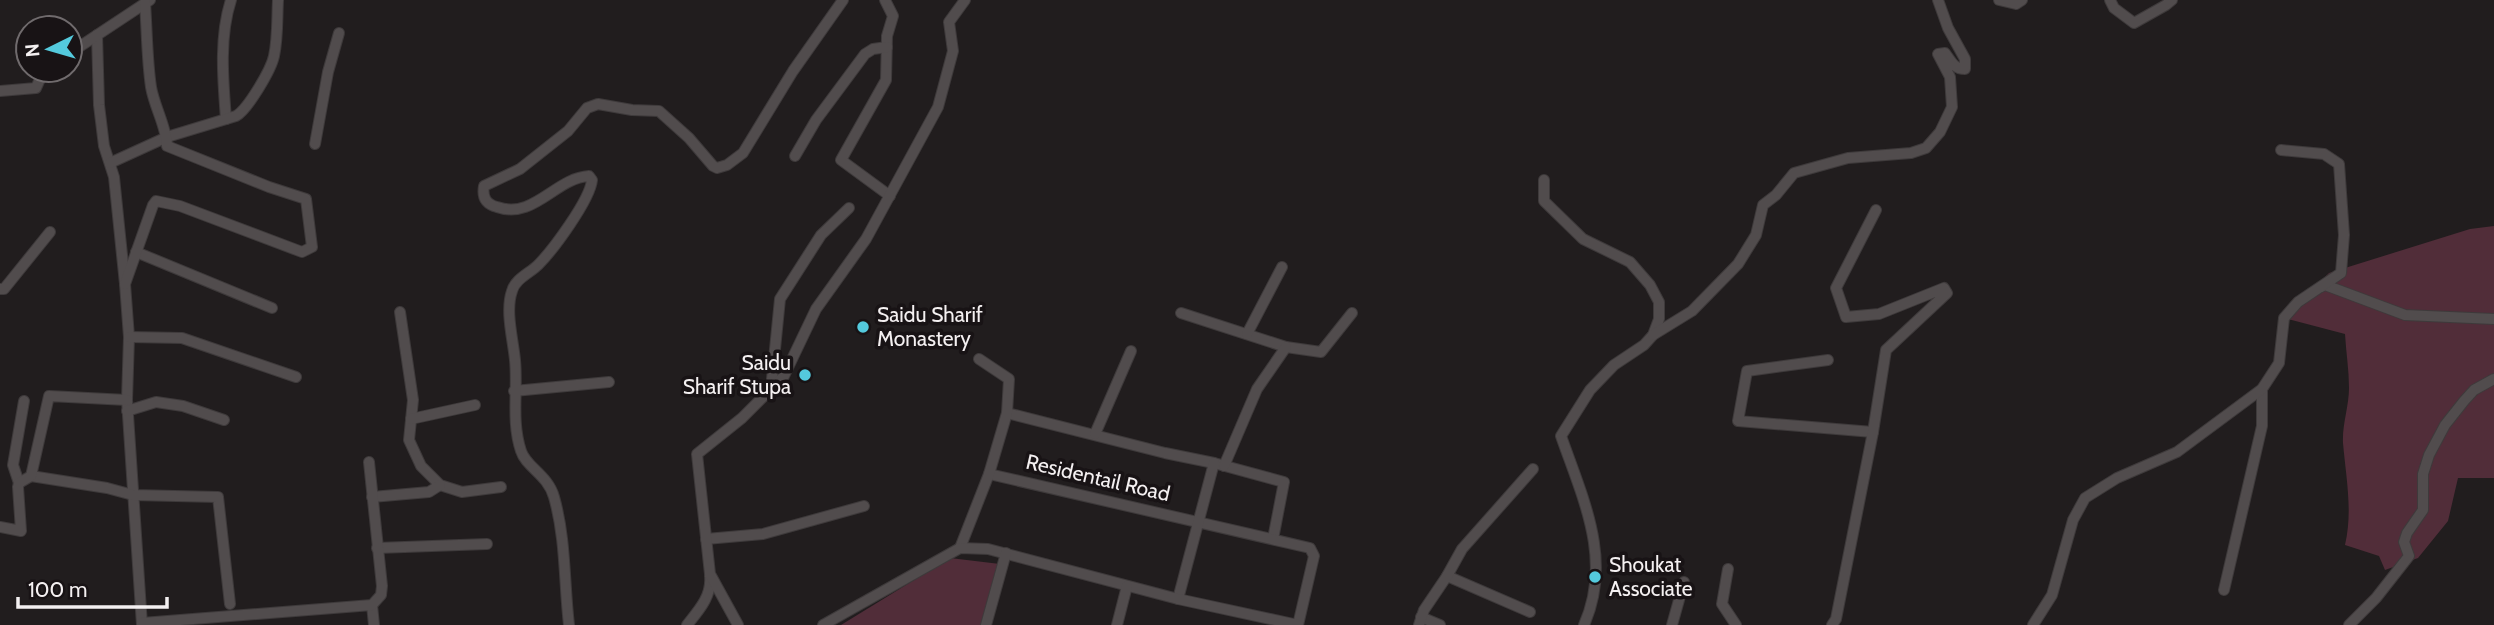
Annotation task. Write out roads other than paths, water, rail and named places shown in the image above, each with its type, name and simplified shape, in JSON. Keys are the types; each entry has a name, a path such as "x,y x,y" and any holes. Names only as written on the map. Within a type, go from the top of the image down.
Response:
{"street":[{"path":"226,119 223,87 224,42 231,0"},
{"path":"110,163 167,137 226,119 244,110 272,62 278,0"},
{"path":"569,625 564,559 554,496 546,480 521,454 514,391 511,293 514,285 538,265 570,224 590,189 592,180 589,176 578,177 534,203 511,212 491,206 483,194 484,186 520,169 568,131 587,108 597,104 659,111 689,138 713,166 716,168 727,164 743,153 793,71 843,0"},
{"path":"886,0 892,16 886,80 841,160 890,196"},
{"path":"687,625 706,599 711,586 697,454 742,418 784,376 816,310 866,239 938,107 953,51 949,22 965,0"},
{"path":"1584,625 1593,600 1596,551 1579,486 1561,436 1590,390 1614,365 1644,345 1653,335 1692,311 1738,264 1756,235 1763,205 1776,195 1794,173 1848,158 1911,153 1926,148 1941,132 1952,107 1950,77 1938,54 1945,53 1954,66 1962,69 1965,69 1965,59 1948,28 1938,0"},
{"path":"1999,0 2017,4 2022,0"},
{"path":"2110,0 2114,8 2134,23 2172,0"},
{"path":"84,44 147,1"},
{"path":"125,284 156,201 302,252 312,247 306,199 167,146 167,137 151,87 147,1"},
{"path":"315,144 328,72 339,33"},
{"path":"97,35 99,105 104,146 114,177 125,284 129,337 127,406 142,624 372,605 381,595 382,586 369,462"},
{"path":"795,156 816,120 865,54 873,49 887,47"},
{"path":"0,91 36,88 38,84"},
{"path":"2033,625 2052,595 2073,520 2085,498 2117,478 2177,452 2262,389 2279,363 2284,318 2298,302 2341,273 2344,256 2339,164 2324,154 2281,150"},
{"path":"1544,180 1544,201 1556,215 1583,239 1630,262 1650,285 1659,302 1659,319 1653,335"},
{"path":"771,389 780,299 821,235 849,208"},
{"path":"1832,625 1836,619 1886,350 1947,293 1944,288 1879,314 1846,317 1836,288 1876,210"},
{"path":"0,289 4,289 50,232"},
{"path":"136,252 272,308"},
{"path":"1247,334 1282,267"},
{"path":"2321,287 2325,285 2343,290 2405,316 2494,319"},
{"path":"400,312 413,400 409,440 421,466 440,485 461,492 501,487"},
{"path":"1181,313 1286,347 1321,352 1352,313"},
{"path":"129,337 182,338 296,377"},
{"path":"1178,599 1199,521 1219,464 1257,389 1286,347"},
{"path":"1096,434 1131,351"},
{"path":"960,548 989,474 1007,413 1009,379 979,359"},
{"path":"1828,360 1747,370 1738,421 1872,432"},
{"path":"2349,625 2376,598 2409,556 2404,542 2423,510 2423,474 2429,455 2445,425 2474,390 2494,379"},
{"path":"514,391 608,382"},
{"path":"2224,590 2262,426 2262,389"},
{"path":"31,476 49,396 127,406 156,402 183,405 224,419"},
{"path":"0,527 22,531 19,483 13,465 24,401"},
{"path":"411,419 475,405"},
{"path":"1007,413 1284,482 1273,540"},
{"path":"1440,625 1420,621 1462,549 1533,469"},
{"name":"Residentail Road","path":"989,474 1310,548 1313,551 1294,625"},
{"path":"19,483 31,476 107,488 133,495 218,497 230,604"},
{"path":"372,497 429,492 440,485"},
{"path":"706,539 763,534 864,506"},
{"path":"377,548 487,544"},
{"path":"823,625 960,548 988,549 1178,599 1294,625"},
{"path":"986,625 1006,554"},
{"path":"1728,569 1722,604 1736,625"},
{"path":"710,574 738,625"},
{"path":"1447,576 1530,612"},
{"path":"1672,625 1684,582"},
{"path":"1117,625 1127,586"},
{"path":"372,605 374,625"}],"place":[{"name":"Saidu Sharif Monastery","path":"863,327"},
{"name":"Saidu Sharif Stupa","path":"805,375"},
{"name":"Shoukat Associate","path":"1595,577"}]}
